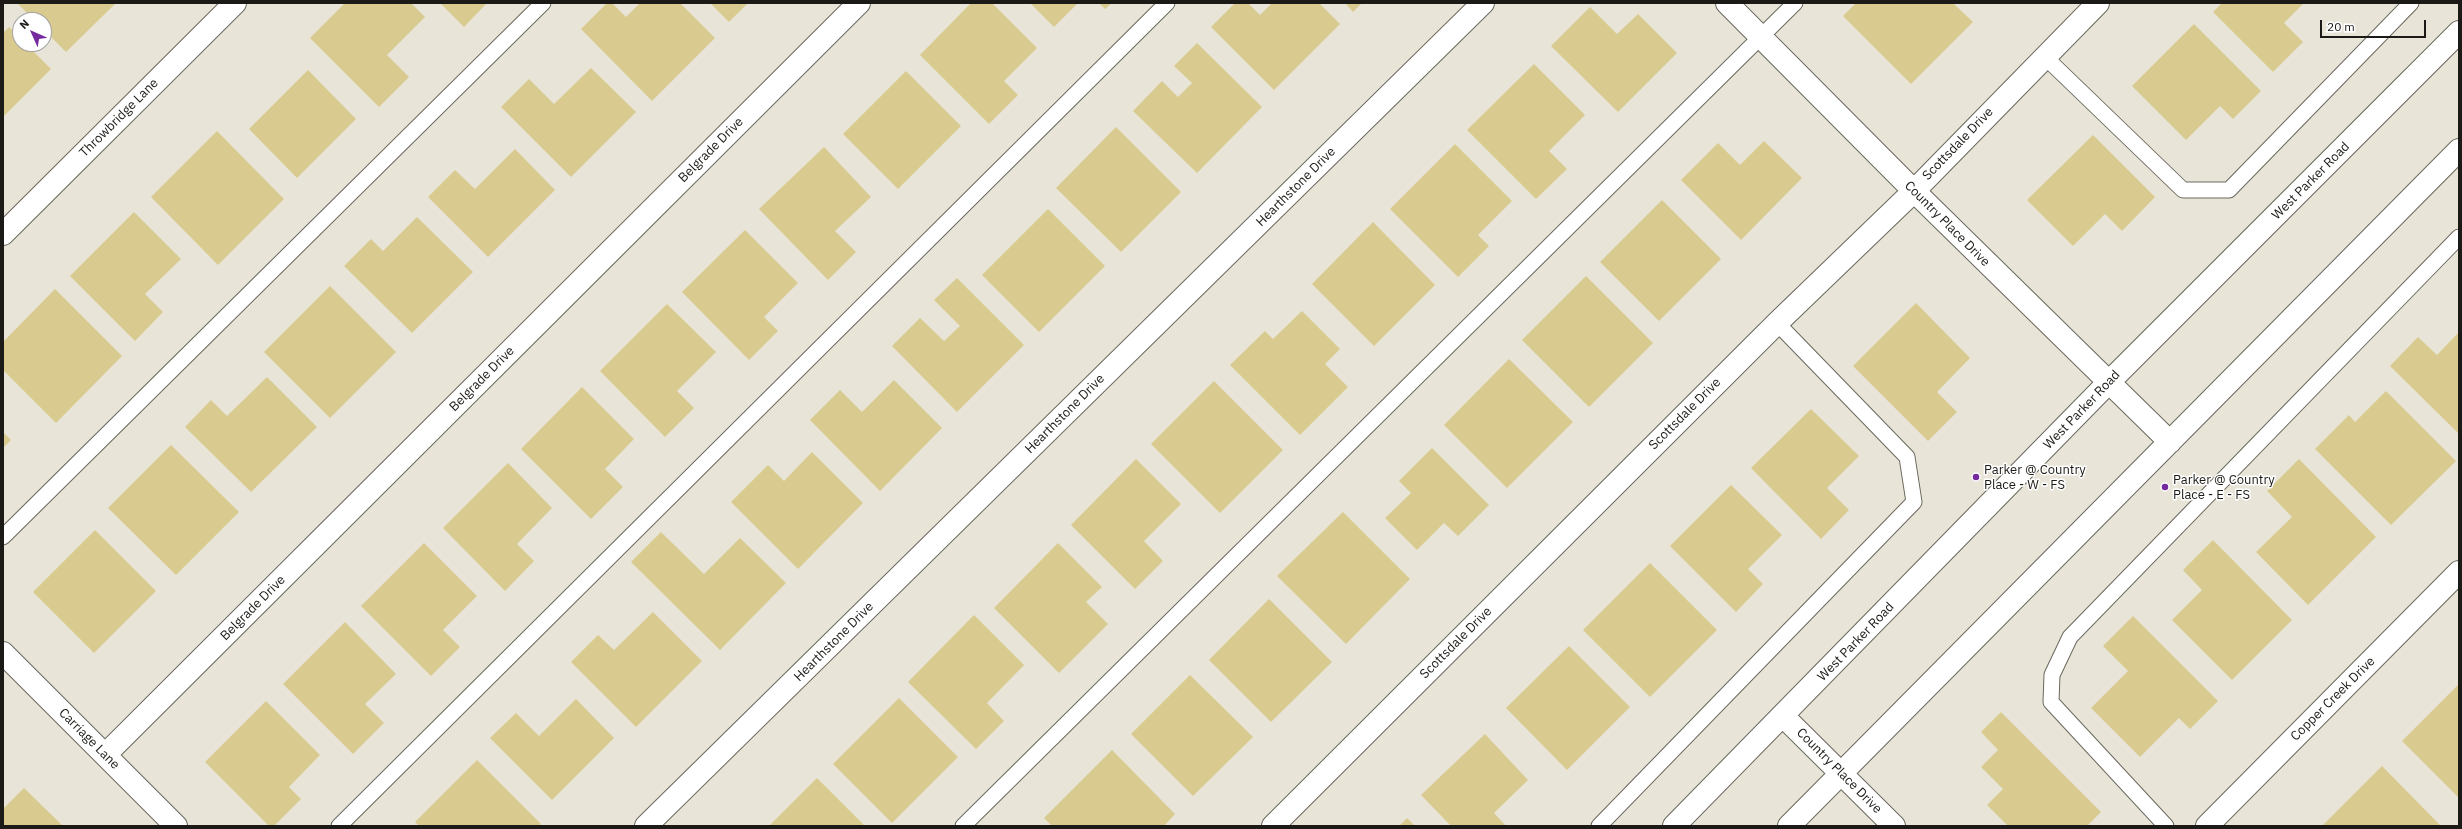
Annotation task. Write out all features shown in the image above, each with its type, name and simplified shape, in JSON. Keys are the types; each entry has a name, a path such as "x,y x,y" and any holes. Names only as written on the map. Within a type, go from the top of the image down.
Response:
{"street":[{"name":"Throwbridge Lane","path":"3,234 235,3"},
{"name":"Belgrade Drive","path":"105,755 859,3"},
{"name":"Hearthstone Drive","path":"646,826 1483,3"},
{"name":"Country Place Drive","path":"1727,3 1914,191 2108,383 2170,442"},
{"name":"Scottsdale Drive","path":"1273,826 1777,323 1914,191 2044,56 2098,3"},
{"name":"West Parker Road","path":"1674,826 2108,383 2459,32"},
{"path":"1790,826 2459,150"},
{"name":"Copper Creek Drive","path":"2207,826 2459,572"},
{"name":"Carriage Lane","path":"3,653 176,826"},
{"name":"Country Place Drive","path":"1783,716 1894,826"}],"lane":[{"path":"3,537 543,3"},
{"path":"339,826 1167,3"},
{"path":"963,826 1795,3"},
{"path":"2044,56 2183,190 2229,190 2411,3"},
{"path":"2166,826 2051,702 2052,675 2070,637 2459,237"},
{"path":"1599,826 1914,502 1907,457 1777,323"}],"building":[{"path":"17,3 116,3 66,52 52,38 52,12 26,12"},
{"path":"345,3 411,3 425,17 387,55 409,77 379,107 310,38"},
{"path":"440,3 487,3 464,27"},
{"path":"607,3 612,3 626,17 640,3 680,3 715,38 652,101 581,29"},
{"path":"710,3 748,3 729,22"},
{"path":"971,3 992,3 1037,48 1004,81 1018,95 989,124 920,55"},
{"path":"1030,3 1078,3 1054,27"},
{"path":"1099,3 1112,3 1105,9"},
{"path":"1235,3 1248,3 1260,15 1272,3 1319,3 1340,24 1274,90 1211,27"},
{"path":"1345,3 1362,3 1353,12"},
{"path":"1856,3 1953,3 1973,22 1911,84 1843,16"},
{"path":"2222,3 2304,3 2284,23 2303,42 2273,72 2213,12"},
{"path":"1590,7 1617,34 1638,14 1677,53 1618,112 1551,46"},
{"path":"2194,24 2261,91 2233,119 2220,106 2186,140 2132,86"},
{"path":"9,27 12,30 12,52 34,52 51,69 3,117 3,33"},
{"path":"1197,43 1262,107 1197,173 1133,111 1162,81 1178,97 1192,83 1174,66"},
{"path":"1534,64 1585,115 1549,151 1567,169 1536,199 1467,130"},
{"path":"591,68 636,112 571,177 501,107 529,79 554,104"},
{"path":"308,70 356,119 297,178 249,129"},
{"path":"906,71 961,126 898,189 843,134"},
{"path":"1116,127 1181,192 1121,252 1056,188"},
{"path":"217,131 284,199 218,265 151,197"},
{"path":"2093,135 2155,197 2122,231 2105,214 2073,246 2027,200"},
{"path":"1764,141 1802,178 1741,240 1681,180 1718,143 1740,165"},
{"path":"1455,144 1512,201 1478,235 1489,246 1458,277 1390,209"},
{"path":"824,147 871,197 835,231 856,252 828,280 759,209"},
{"path":"515,149 555,190 488,257 428,197 455,170 475,189"},
{"path":"1662,200 1721,259 1659,321 1600,262"},
{"path":"1048,209 1105,266 1039,332 982,275"},
{"path":"134,212 181,259 145,294 163,312 135,341 70,276"},
{"path":"417,217 473,272 412,333 344,266 371,239 383,251"},
{"path":"1373,222 1435,285 1374,346 1312,284"},
{"path":"745,230 798,283 764,317 778,331 749,360 682,292"},
{"path":"1586,276 1653,343 1589,407 1522,340"},
{"path":"957,278 1024,345 957,412 892,346 920,318 944,341 960,326 934,300"},
{"path":"330,286 396,352 330,418 264,352"},
{"path":"55,289 122,356 56,423 3,370 3,342"},
{"path":"1916,303 1970,358 1937,392 1957,412 1928,441 1853,366"},
{"path":"667,304 716,352 677,391 694,408 665,437 600,371"},
{"path":"1302,311 1340,349 1325,364 1348,387 1300,435 1230,365 1265,331 1273,339"},
{"path":"2459,332 2459,434 2390,366 2418,337 2437,355"},
{"path":"1509,359 1573,422 1507,488 1444,425"},
{"path":"267,377 317,427 251,492 185,427 211,400 227,416"},
{"path":"894,380 942,428 880,491 810,420 840,390 862,412"},
{"path":"1214,381 1283,450 1220,513 1151,444"},
{"path":"582,387 634,439 605,469 623,487 591,519 521,449"},
{"path":"2386,391 2456,461 2391,525 2315,449 2349,415 2355,422"},
{"path":"1811,409 1859,456 1827,488 1849,510 1821,539 1751,468"},
{"path":"3,432 11,440 3,448"},
{"path":"171,445 239,512 176,575 108,508"},
{"path":"1432,448 1489,505 1458,536 1444,523 1417,550 1385,518 1411,493 1399,481"},
{"path":"812,452 863,503 798,569 731,502 768,465 784,481"},
{"path":"1136,459 1181,504 1144,541 1163,561 1135,589 1071,525"},
{"path":"2299,459 2376,537 2308,605 2256,552 2292,517 2267,491"},
{"path":"508,463 552,508 517,544 534,561 505,591 443,528"},
{"path":"1731,485 1782,535 1748,569 1763,584 1736,612 1670,546"},
{"path":"1343,512 1410,579 1346,644 1277,576"},
{"path":"95,530 156,591 94,653 33,592"},
{"path":"661,532 704,574 740,538 786,583 720,650 631,562"},
{"path":"2213,540 2292,620 2232,680 2172,620 2202,590 2183,570"},
{"path":"424,543 477,596 443,630 460,647 431,676 361,606"},
{"path":"1058,543 1102,587 1086,602 1108,624 1059,673 994,608"},
{"path":"1650,563 1717,630 1650,697 1583,630"},
{"path":"1269,599 1332,662 1271,722 1209,660"},
{"path":"653,612 702,661 636,727 571,662 598,635 614,650"},
{"path":"974,615 1024,665 987,703 1004,721 976,749 908,682"},
{"path":"2133,616 2218,701 2190,729 2179,718 2140,757 2091,708 2128,671 2103,646"},
{"path":"345,622 396,674 365,704 384,723 353,754 283,684"},
{"path":"1569,646 1630,707 1567,770 1506,708"},
{"path":"1190,675 1253,737 1193,796 1131,734"},
{"path":"2459,684 2459,798 2402,741"},
{"path":"899,698 958,757 892,823 833,764"},
{"path":"576,699 614,738 552,800 490,738 516,713 539,736"},
{"path":"266,701 320,755 289,787 301,799 274,826 269,826 205,762"},
{"path":"2001,712 2101,812 2087,826 2008,826 1987,805 2003,789 1981,767 1998,750 1981,732"},
{"path":"1485,734 1528,780 1494,813 1506,826 1451,826 1421,795"},
{"path":"1112,750 1175,814 1164,826 1052,826 1044,818"},
{"path":"477,760 541,824 539,826 419,826 415,822"},
{"path":"2382,766 2441,826 2322,826"},
{"path":"817,778 865,826 769,826"},
{"path":"24,788 63,826 3,826 3,809"},
{"path":"1407,818 1415,826 1399,826"}],"place":[{"name":"Parker @ Country Place - W - FS","path":"1976,477"},
{"name":"Parker @ Country Place - E - FS","path":"2165,487"}]}
